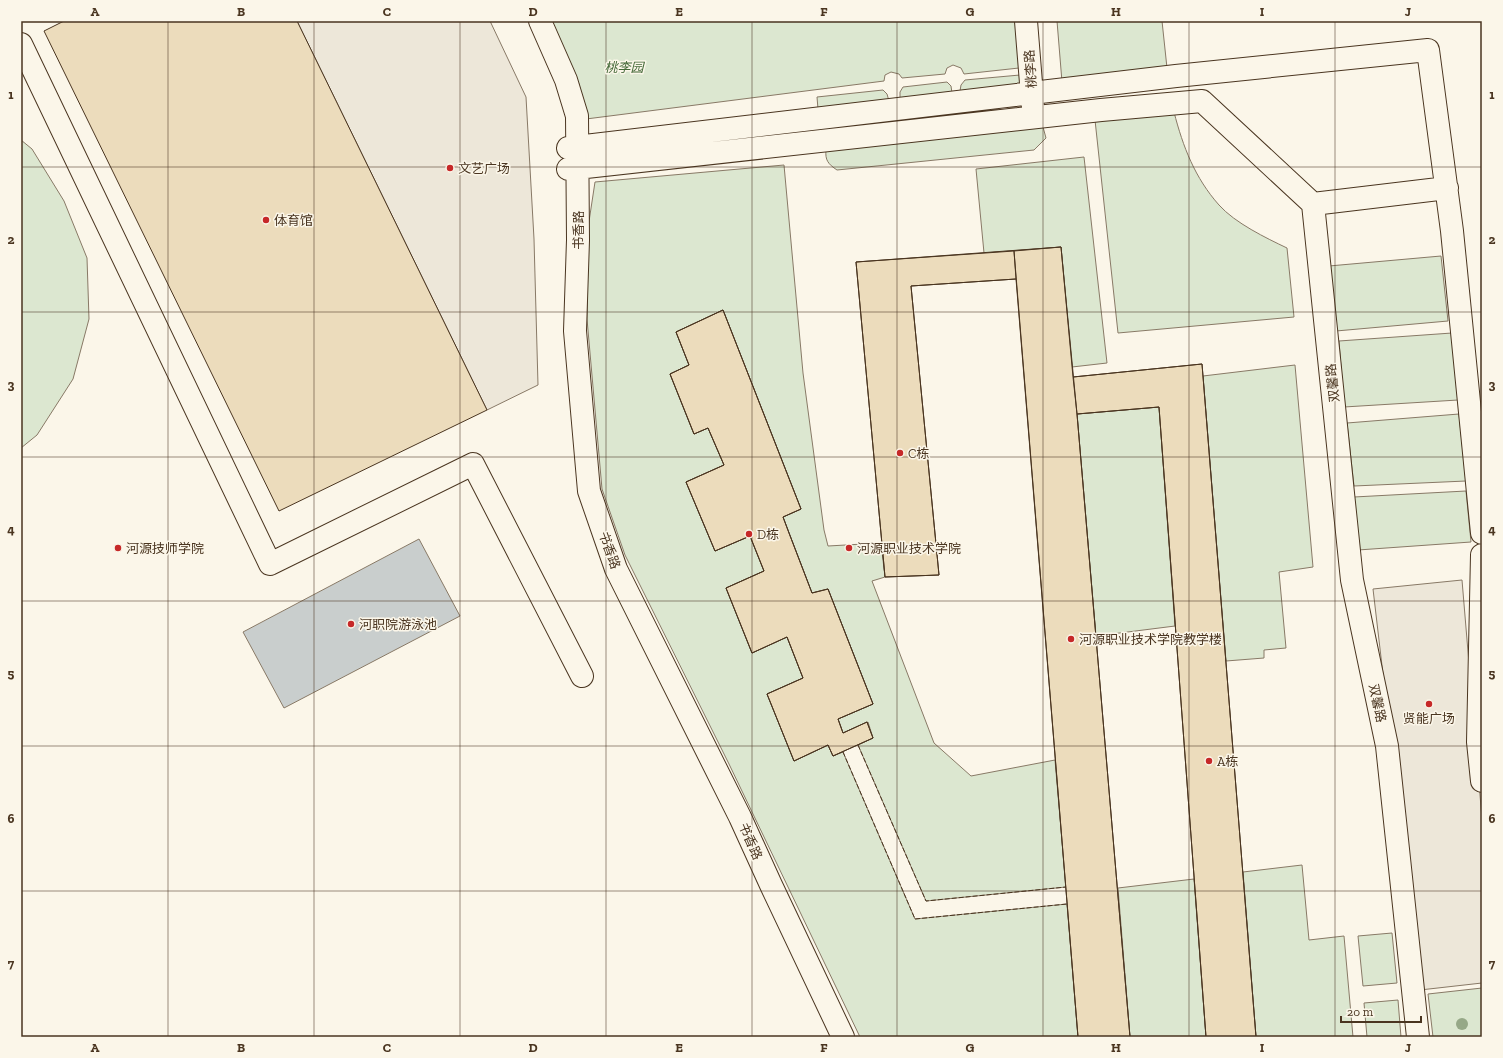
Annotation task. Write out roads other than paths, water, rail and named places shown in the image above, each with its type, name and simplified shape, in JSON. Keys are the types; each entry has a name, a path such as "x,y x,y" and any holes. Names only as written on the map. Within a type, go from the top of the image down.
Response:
{"street":[{"name":"书香路","path":"529,21 557,84 568,118 573,158 578,240 575,330 589,491 616,569 740,817 844,1037"},
{"name":"书香路","path":"540,21 566,80 577,116 573,158 564,329 577,492 604,575 729,822 830,1037"},
{"name":"桃李路","path":"1026,21 1038,92 1040,117"},
{"name":"桃李路","path":"1038,92 1040,21"},
{"path":"21,44 270,564 473,464 582,676"},
{"path":"573,158 1038,92 1428,50 1447,188 1482,533"},
{"path":"573,158 1040,117 1202,101 1313,204 1447,188"},
{"name":"双馨路","path":"1313,204 1351,572 1387,746 1418,1037"},
{"path":"1482,555 1478,742 1482,781"}],"place":[{"name":"文艺广场","path":"450,168"},
{"name":"体育馆","path":"266,220"},
{"name":"C栋","path":"900,453"},
{"name":"D栋","path":"749,534"},
{"name":"河源技师学院","path":"118,548"},
{"name":"河源职业技术学院","path":"849,548"},
{"name":"河职院游泳池","path":"351,624"},
{"name":"河源职业技术学院教学楼","path":"1071,639"},
{"name":"贤能广场","path":"1429,704"},
{"name":"A栋","path":"1209,761"}],"park label":[{"name":"桃李园","path":"624,67"}]}
